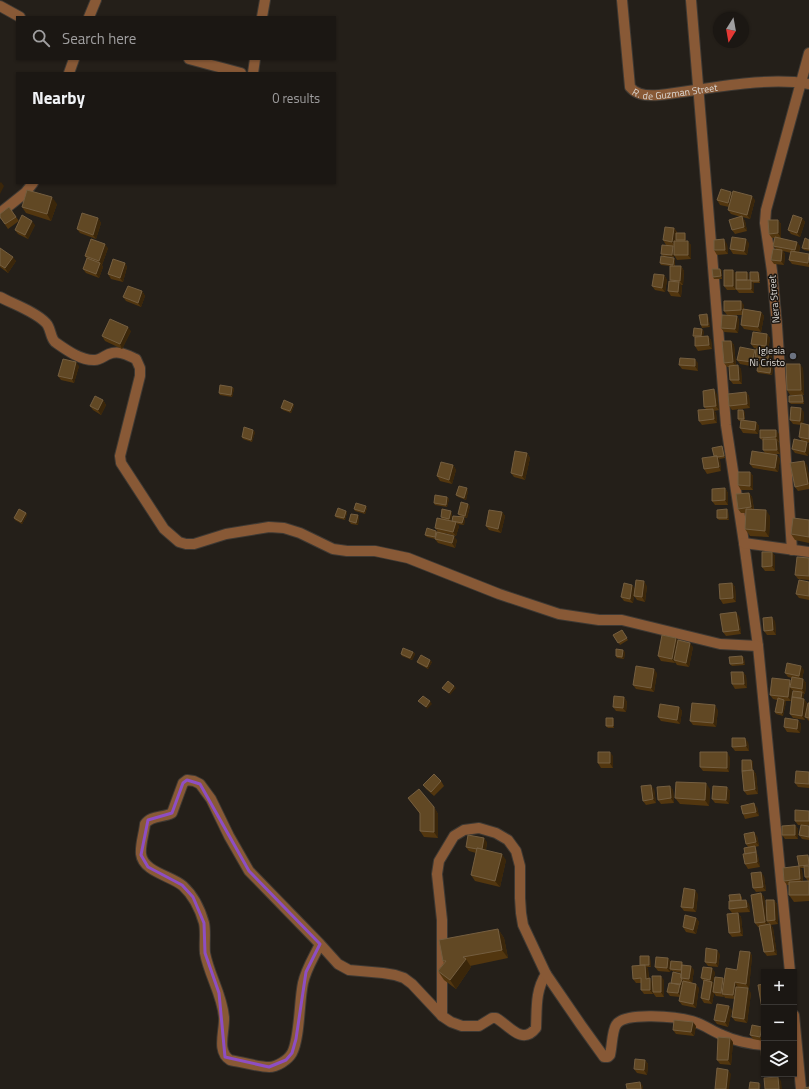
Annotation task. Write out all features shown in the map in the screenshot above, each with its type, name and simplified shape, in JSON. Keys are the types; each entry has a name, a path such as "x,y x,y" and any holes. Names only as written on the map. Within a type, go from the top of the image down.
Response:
{"street":[{"path":"89,16 96,0"},
{"path":"262,16 265,0"},
{"name":"R. de Guzman Street","path":"622,0 630,87 633,91 649,96 760,82 805,83"},
{"path":"691,0 726,425 758,646 790,969"},
{"path":"0,6 18,16"},
{"name":"Nera Street","path":"792,550 777,326 772,271 765,223 766,210 805,83 809,53"},
{"path":"69,72 74,60"},
{"path":"193,60 237,72"},
{"path":"253,72 255,60"},
{"path":"0,213 26,194 32,184"},
{"path":"0,297 36,315 46,323 52,339 55,342 86,360 104,358 110,354 120,352 136,359 139,363 140,376 120,456 121,464 164,529 179,542 194,544 226,534 269,527 284,528 300,533 333,549 375,551 408,558 499,594 559,614 599,620 622,620 720,644 758,646"},
{"path":"744,543 809,552"},
{"path":"320,944 306,972 296,1038 292,1053 286,1060 277,1066 270,1067 230,1060 225,1057 222,1048 224,1017 219,993 205,953 204,924 193,897 182,885 148,867 144,861 141,855 145,824 152,818 167,816 172,813 182,783 187,780 200,784 211,799 229,836 249,871 320,944 338,964 349,970 395,974 404,978 412,984 442,1016 451,1022 471,1027 479,1026 492,1018 496,1018 518,1034 525,1035 532,1033 536,1028 538,989 546,974"},
{"path":"442,1016 442,920 437,874 439,861 454,836 464,830 479,828 496,833 508,840 516,851 520,866 520,906 523,924 546,974 602,1054 606,1057 609,1056 615,1026 620,1020 649,1016 692,1021 723,1036 752,1044 761,1045"},
{"path":"797,1055 801,1089"}],"highlighted area":[{"path":"187,780 200,784 249,871 320,944 306,972 296,1039 292,1053 286,1060 269,1067 225,1057 219,993 205,953 204,923 193,897 182,885 148,867 141,855 148,820 172,813 183,783"}],"building":[{"path":"721,189 731,192 728,203 717,200"},
{"path":"27,190 52,197 47,214 22,207"},
{"path":"733,191 752,196 747,215 728,210"},
{"path":"9,207 16,217 5,224 0,217 0,214"},
{"path":"82,213 98,218 93,235 77,229"},
{"path":"22,215 32,221 25,235 15,230"},
{"path":"793,215 802,218 797,233 788,230"},
{"path":"742,216 744,227 732,230 729,220"},
{"path":"768,220 778,220 778,233 769,234"},
{"path":"665,227 674,228 672,242 663,240"},
{"path":"676,233 685,233 685,240 676,240"},
{"path":"732,237 746,239 744,251 730,249"},
{"path":"775,237 797,242 795,250 773,246"},
{"path":"805,238 809,240 809,249 802,248"},
{"path":"91,239 105,244 99,261 85,256"},
{"path":"724,239 725,250 714,250 714,240"},
{"path":"674,241 688,241 688,255 674,255"},
{"path":"662,245 673,246 672,255 661,254"},
{"path":"0,248 13,257 5,268 0,265"},
{"path":"773,249 782,250 781,261 771,260"},
{"path":"791,251 809,254 808,263 789,260"},
{"path":"661,256 674,258 673,265 660,263"},
{"path":"87,258 100,263 96,274 83,269"},
{"path":"113,259 125,263 120,278 108,274"},
{"path":"670,266 681,266 680,281 670,280"},
{"path":"712,269 720,269 721,276 713,277"},
{"path":"724,270 733,270 733,286 724,286"},
{"path":"736,272 747,272 747,280 736,280"},
{"path":"750,272 758,272 759,281 750,280"},
{"path":"654,274 664,275 662,288 652,286"},
{"path":"736,280 751,280 751,289 736,289"},
{"path":"669,281 679,282 678,292 668,291"},
{"path":"128,286 142,291 138,303 123,297"},
{"path":"724,301 741,301 741,310 724,311"},
{"path":"743,309 761,312 758,327 741,325"},
{"path":"707,314 708,325 701,325 699,315"},
{"path":"722,315 737,316 735,329 721,328"},
{"path":"110,319 128,327 120,344 102,336"},
{"path":"694,328 702,329 701,336 693,336"},
{"path":"753,332 767,334 766,346 751,344"},
{"path":"708,336 709,345 695,346 695,337"},
{"path":"722,341 731,341 733,362 724,363"},
{"path":"740,347 755,350 752,362 737,360"},
{"path":"756,349 769,351 768,359 755,357"},
{"path":"680,358 695,359 695,366 679,365"},
{"path":"63,359 76,362 72,379 58,376"},
{"path":"758,364 771,366 770,373 757,371"},
{"path":"786,364 800,364 801,390 787,390"},
{"path":"738,365 739,380 730,380 729,366"},
{"path":"220,385 232,387 231,395 219,393"},
{"path":"714,389 716,406 704,407 703,391"},
{"path":"746,392 747,404 729,406 728,394"},
{"path":"802,395 803,402 789,402 789,396"},
{"path":"95,396 103,400 98,410 90,406"},
{"path":"284,400 293,404 290,411 281,408"},
{"path":"791,407 801,408 800,421 790,420"},
{"path":"713,409 714,419 699,421 698,410"},
{"path":"738,410 743,410 744,419 738,419"},
{"path":"741,420 756,422 755,430 740,428"},
{"path":"801,423 809,425 809,439 799,437"},
{"path":"244,427 253,430 251,440 242,437"},
{"path":"760,430 776,430 776,437 760,438"},
{"path":"763,439 776,439 777,450 763,450"},
{"path":"794,439 807,442 805,452 792,449"},
{"path":"722,446 724,456 714,456 712,448"},
{"path":"515,451 527,453 522,476 511,473"},
{"path":"752,451 777,455 775,468 750,464"},
{"path":"717,456 719,467 704,469 702,458"},
{"path":"804,461 808,484 795,487 790,463"},
{"path":"441,462 453,465 449,480 437,476"},
{"path":"738,472 750,472 750,486 738,485"},
{"path":"459,486 467,488 464,498 456,495"},
{"path":"725,488 725,500 712,501 712,489"},
{"path":"749,493 751,507 738,509 736,494"},
{"path":"435,495 447,497 446,505 434,503"},
{"path":"461,502 468,504 465,516 458,514"},
{"path":"356,503 366,506 364,512 354,509"},
{"path":"338,508 346,511 344,518 335,516"},
{"path":"19,509 26,513 21,522 14,518"},
{"path":"442,509 451,511 449,519 441,517"},
{"path":"727,509 727,518 717,518 717,510"},
{"path":"746,509 766,510 765,531 745,529"},
{"path":"489,510 502,512 498,529 486,526"},
{"path":"351,514 358,515 356,523 349,521"},
{"path":"453,516 464,517 462,523 452,521"},
{"path":"437,518 456,522 453,532 435,528"},
{"path":"793,518 809,520 809,537 791,534"},
{"path":"427,528 436,531 435,537 425,535"},
{"path":"437,532 454,536 452,543 435,539"},
{"path":"762,552 772,552 772,566 762,567"},
{"path":"797,557 809,558 809,576 795,575"},
{"path":"636,580 644,581 642,597 634,596"},
{"path":"799,580 809,582 809,596 796,594"},
{"path":"624,583 632,585 630,599 621,597"},
{"path":"732,583 733,598 720,599 719,584"},
{"path":"736,612 739,630 723,632 720,614"},
{"path":"772,617 773,630 764,631 763,618"},
{"path":"622,630 627,638 618,643 613,635"},
{"path":"662,635 676,638 672,659 658,656"},
{"path":"678,640 690,643 686,663 674,660"},
{"path":"403,648 413,652 410,658 401,654"},
{"path":"616,649 623,650 622,657 616,656"},
{"path":"421,655 430,660 427,667 417,662"},
{"path":"742,656 743,663 730,664 729,657"},
{"path":"787,663 801,666 799,676 785,673"},
{"path":"636,666 654,669 651,688 633,685"},
{"path":"731,672 743,672 744,684 732,684"},
{"path":"792,677 803,679 802,689 790,687"},
{"path":"772,678 790,680 788,697 770,695"},
{"path":"448,681 454,686 449,693 442,688"},
{"path":"793,691 802,692 801,698 792,697"},
{"path":"423,696 430,701 426,707 418,701"},
{"path":"614,696 624,697 623,708 613,707"},
{"path":"792,697 804,699 802,716 790,714"},
{"path":"778,698 784,700 782,713 775,712"},
{"path":"692,703 715,705 713,723 690,721"},
{"path":"809,703 809,718 805,717"},
{"path":"660,704 679,707 677,720 658,717"},
{"path":"606,718 613,718 613,726 606,726"},
{"path":"785,718 798,720 797,729 784,727"},
{"path":"732,738 745,738 746,746 732,747"},
{"path":"598,752 610,752 610,763 598,763"},
{"path":"700,752 727,752 727,768 700,767"},
{"path":"742,760 751,760 752,770 742,771"},
{"path":"753,770 755,789 744,791 742,771"},
{"path":"796,771 809,772 809,784 795,783"},
{"path":"434,774 441,781 431,792 423,785"},
{"path":"676,782 706,783 705,800 675,798"},
{"path":"651,785 653,799 643,801 641,786"},
{"path":"670,786 671,798 658,800 657,787"},
{"path":"713,786 727,787 726,800 712,799"},
{"path":"419,789 434,807 434,832 420,831 420,813 408,798"},
{"path":"754,803 756,812 743,814 741,806"},
{"path":"795,810 809,811 809,821 795,821"},
{"path":"795,825 795,835 782,835 782,826"},
{"path":"801,825 809,826 809,837 799,835"},
{"path":"754,832 756,842 746,844 744,834"},
{"path":"468,835 484,838 482,849 466,847"},
{"path":"755,846 756,852 745,854 744,848"},
{"path":"477,848 502,854 495,881 471,875"},
{"path":"756,852 757,862 745,864 743,854"},
{"path":"808,855 809,865 799,866 797,856"},
{"path":"799,866 800,879 784,881 783,868"},
{"path":"804,866 809,866 809,877 805,877"},
{"path":"761,872 763,887 753,888 751,873"},
{"path":"809,881 809,895 789,895 789,882"},
{"path":"684,888 695,890 693,908 681,907"},
{"path":"761,893 765,922 755,923 751,895"},
{"path":"740,894 741,900 730,901 729,895"},
{"path":"746,900 747,907 729,909 729,901"},
{"path":"766,900 774,900 775,920 767,921"},
{"path":"738,913 740,932 729,933 727,914"},
{"path":"685,915 696,918 693,930 683,927"},
{"path":"770,924 774,951 764,952 759,926"},
{"path":"498,929 502,950 463,957 466,959 450,980 438,971 446,961 443,961 439,940"},
{"path":"706,948 717,950 716,963 705,962"},
{"path":"740,951 750,952 746,984 735,982 733,995 722,994 726,968 737,970"},
{"path":"640,956 649,956 649,965 640,965"},
{"path":"656,957 668,958 667,968 655,967"},
{"path":"671,961 682,962 681,970 670,969"},
{"path":"645,965 646,979 650,978 650,990 641,990 641,978 633,979 632,966"},
{"path":"682,965 691,966 689,979 681,978"},
{"path":"703,967 712,968 710,980 701,978"},
{"path":"673,972 681,974 682,979 680,985 671,983"},
{"path":"652,976 661,976 661,992 653,992"},
{"path":"715,977 723,978 721,993 713,992"},
{"path":"704,980 712,982 709,1000 701,998"},
{"path":"683,981 696,984 693,1004 679,1001"},
{"path":"669,983 680,984 678,993 667,992"},
{"path":"761,984 761,1003 758,985"},
{"path":"736,987 748,988 744,1019 732,1017"},
{"path":"717,1004 729,1006 725,1022 714,1020"},
{"path":"674,1020 693,1022 691,1032 673,1030"},
{"path":"752,1025 761,1027 760,1037 750,1035"},
{"path":"718,1037 730,1038 728,1060 717,1060"},
{"path":"635,1059 645,1060 644,1070 634,1069"},
{"path":"717,1068 728,1070 726,1089 715,1089"},
{"path":"778,1077 779,1089 765,1089 764,1078"},
{"path":"640,1082 641,1089 627,1089 626,1084"},
{"path":"750,1082 759,1083 759,1089 749,1089"}],"place":[{"name":"Iglesia Ni Cristo","path":"793,356"}]}
